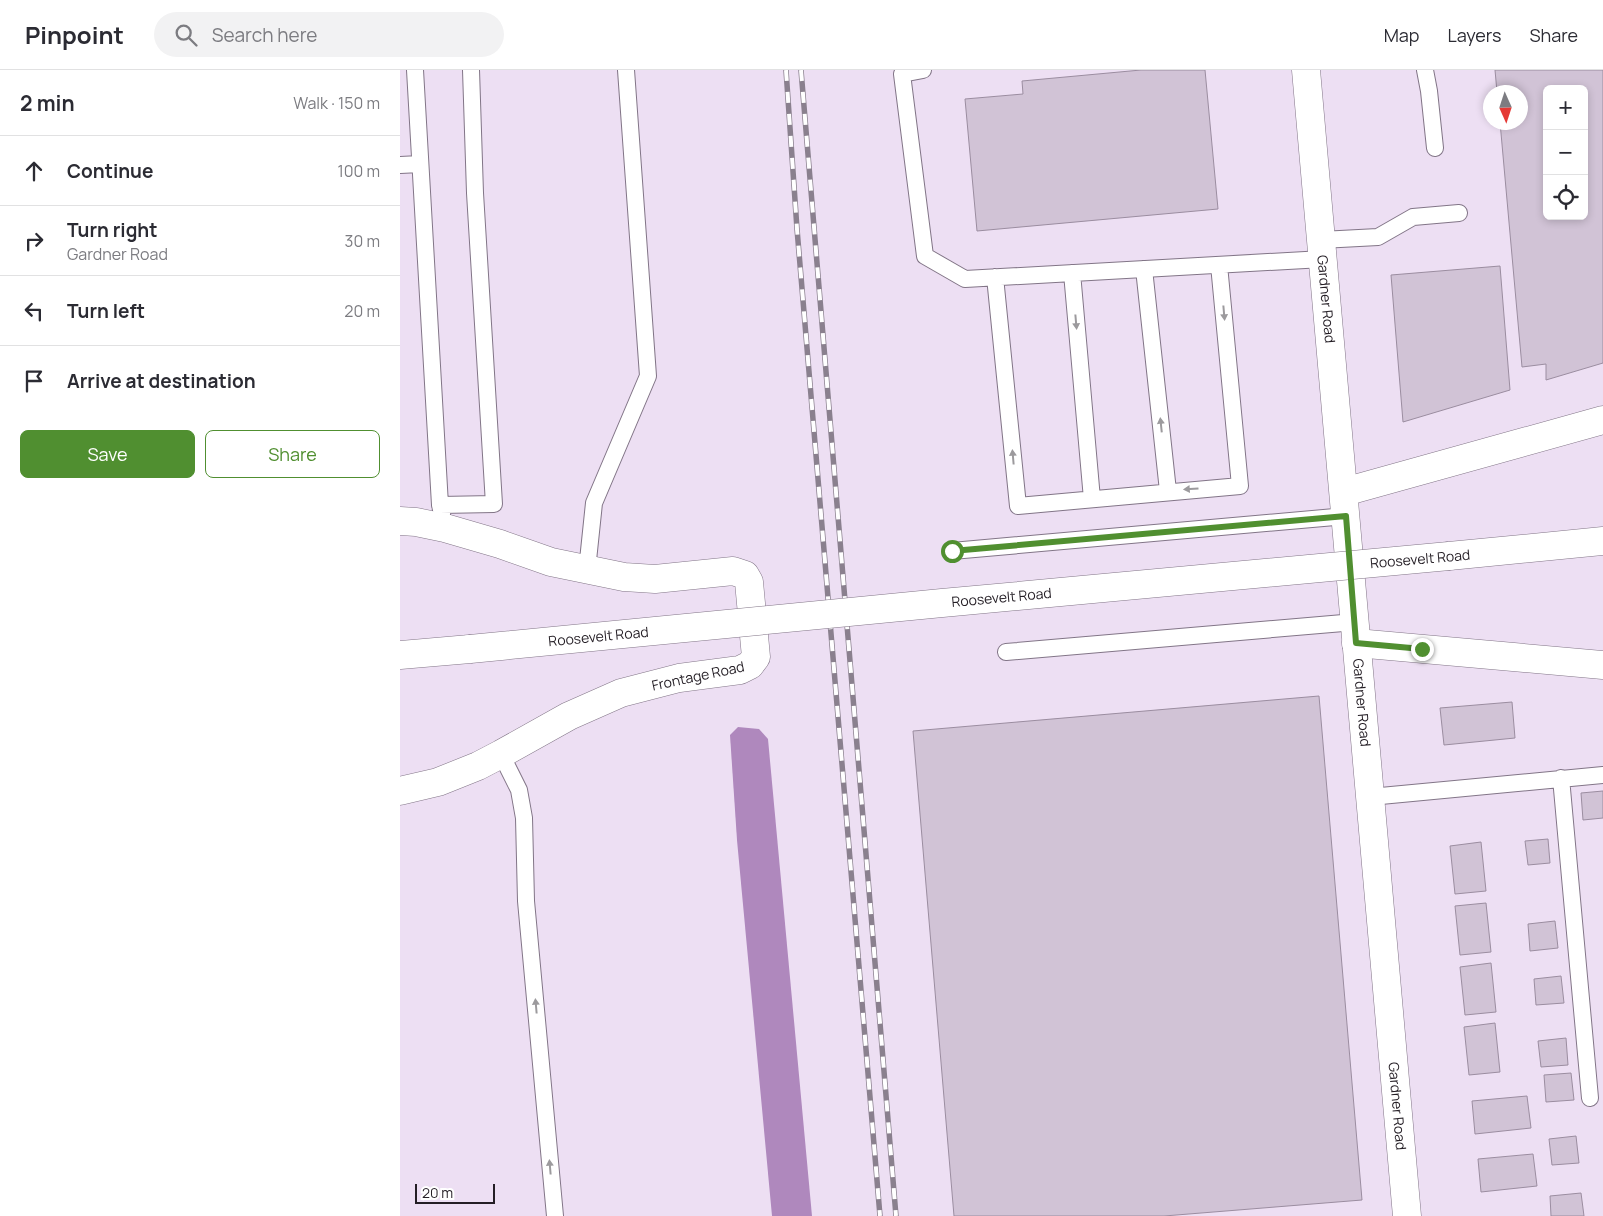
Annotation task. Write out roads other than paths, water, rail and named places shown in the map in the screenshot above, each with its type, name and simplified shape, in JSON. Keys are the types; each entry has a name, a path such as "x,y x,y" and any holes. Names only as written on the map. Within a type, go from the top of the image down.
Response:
{"street":[{"name":"Gardner Road","path":"1306,70 1407,1216"},
{"path":"1345,504 1603,420"},
{"name":"Frontage Road","path":"400,521 416,522 443,517 500,544 550,562 624,578 655,579 733,571 745,575 749,582 756,657 750,665 740,670 679,678 622,693 569,716 502,754 438,782 400,791"},
{"name":"Roosevelt Road","path":"400,656 942,603 1603,542"},
{"path":"1356,632 1603,665"}],"lane":[{"path":"414,70 443,517 494,504 475,192 471,70"},
{"path":"587,570 594,503 648,376 626,70"},
{"path":"923,70 902,74 925,256 965,279 1220,265 1322,250 1378,237 1413,217 1459,212"},
{"path":"1425,70 1435,148"},
{"path":"400,165 420,164"},
{"path":"995,278 1018,506 1240,486 1220,265"},
{"path":"1144,269 1168,491"},
{"path":"1072,274 1092,499"},
{"path":"952,551 1345,504"},
{"path":"1006,652 1356,632"},
{"path":"502,754 519,790 522,809 526,901 555,1216"},
{"path":"1370,797 1603,775"},
{"path":"1561,778 1590,1098"}],"railway":[{"path":"786,70 797,229 880,1216"},
{"path":"801,70 896,1216"}]}
